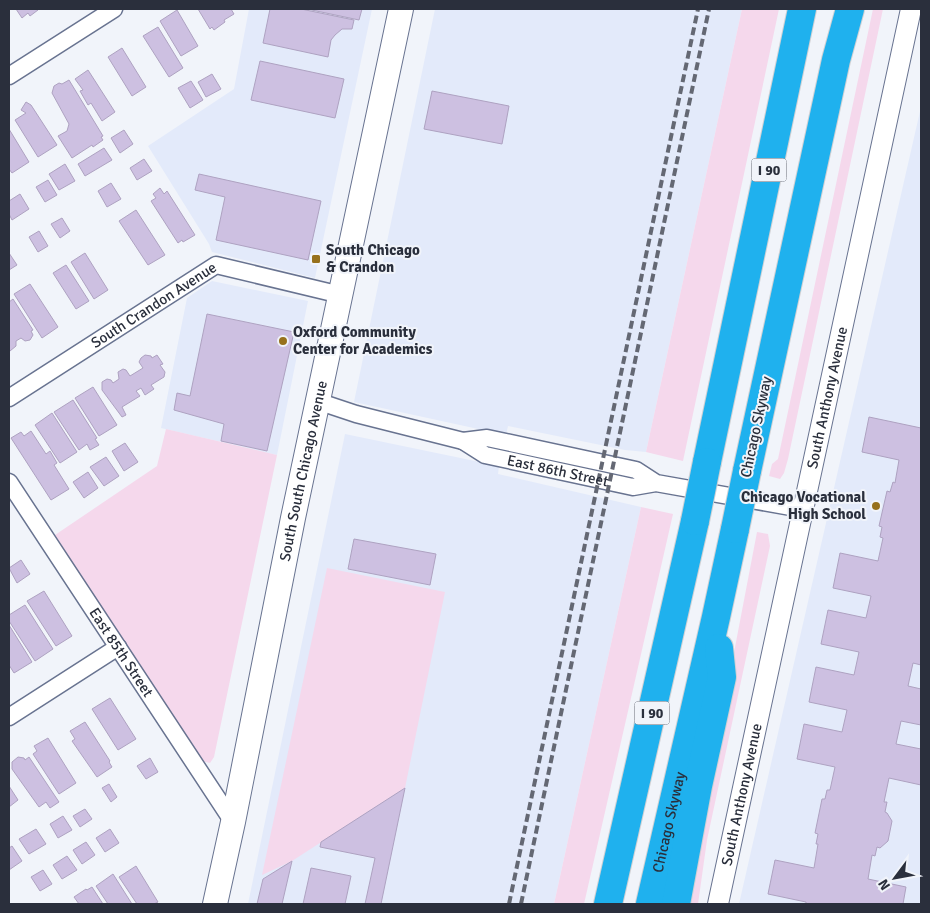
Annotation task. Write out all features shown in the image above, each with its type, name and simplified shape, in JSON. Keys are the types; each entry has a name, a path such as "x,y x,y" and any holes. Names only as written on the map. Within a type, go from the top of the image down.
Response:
{"highway":[{"name":"I 90","path":"608,904 695,521 802,9"},
{"name":"Chicago Skyway","path":"650,904 716,617 836,60 850,9"},
{"path":"676,904 698,786 722,677 716,617"}],"main road":[{"name":"South South Chicago Avenue","path":"215,904 317,402 401,9"}],"street":[{"path":"9,76 114,9"},
{"name":"South Anthony Avenue","path":"718,904 911,9"},
{"name":"South Crandon Avenue","path":"9,398 216,265 341,295"},
{"name":"East 86th Street","path":"317,402 356,414 463,441 486,438 636,470 656,483 802,509"},
{"name":"East 85th Street","path":"9,482 233,822"},
{"path":"9,717 118,647"}],"shaded area":[{"path":"249,9 372,9 315,278 212,252 209,244 148,146 234,89"},
{"path":"435,9 742,9 646,452 625,450 508,426 506,435 354,402"},
{"path":"742,9 779,9 683,461 646,452"},
{"path":"873,9 883,9 788,459 780,479 769,476 772,464 778,459"},
{"name":"Chicago Vocational High School","path":"921,107 921,904 739,904"},
{"path":"212,281 308,301 277,455 161,428 187,298"},
{"path":"166,429 277,455 214,757 210,763 201,761 55,535 157,466"},
{"path":"345,434 499,466 498,474 641,507 554,904 248,904"},
{"path":"641,507 673,514 584,904 554,904"},
{"path":"757,532 768,534 770,546 707,840 698,904 686,904"},
{"path":"327,568 445,592 405,788 292,861 262,875"}],"building":[{"path":"16,9 38,10 30,16 28,13 22,18"},
{"path":"198,9 231,9 234,14 224,20 225,22 214,30 212,27 210,29"},
{"path":"270,9 301,9 354,20 352,29 342,29 331,40 328,57 263,43"},
{"path":"307,9 362,9 359,20"},
{"path":"177,10 198,46 181,56 160,21"},
{"path":"158,27 183,68 169,77 143,36"},
{"path":"122,48 146,87 132,96 108,57"},
{"path":"260,61 344,79 335,118 251,100"},
{"path":"88,70 115,112 102,121 91,103 88,105 80,91 83,90 75,79"},
{"path":"212,74 221,89 206,97 198,82"},
{"path":"69,80 103,136 101,137 103,140 72,158 58,136 67,131 69,124 52,93 54,86"},
{"path":"191,81 203,100 190,108 178,88"},
{"path":"432,91 509,106 502,144 424,129"},
{"path":"26,102 31,105 57,145 38,157 15,120 26,113 21,110"},
{"path":"9,129 29,162 12,173 9,169"},
{"path":"124,130 133,144 120,153 111,138"},
{"path":"104,148 112,160 85,176 78,164"},
{"path":"144,159 152,171 137,180 130,168"},
{"path":"65,164 75,181 59,190 49,174"},
{"path":"199,174 321,201 308,260 216,240 225,197 195,190"},
{"path":"48,180 57,195 45,202 36,187"},
{"path":"111,183 121,199 107,207 98,191"},
{"path":"160,188 164,194 167,191 195,235 183,242 182,240 178,243 151,201 156,198 153,194"},
{"path":"20,194 29,209 12,220 9,214 9,201"},
{"path":"136,210 165,255 148,265 119,221"},
{"path":"62,218 70,231 60,238 51,224"},
{"path":"39,231 48,246 38,252 29,237"},
{"path":"9,253 17,265 9,270"},
{"path":"85,253 108,290 94,299 71,262"},
{"path":"66,265 89,301 76,309 53,273"},
{"path":"30,284 58,327 42,338 14,294"},
{"path":"13,299 33,330 31,331 33,335 30,340 25,341 21,338 16,341 16,346 10,351 9,302"},
{"path":"207,314 294,332 267,451 221,441 224,424 174,410 177,393 190,396"},
{"path":"145,355 152,358 157,355 163,364 160,365 165,372 164,377 151,385 154,389 145,395 141,388 136,391 140,396 122,407 126,415 122,417 102,390 102,382 107,379 113,383 119,379 118,372 123,369 130,376 143,368 139,362"},
{"path":"93,387 117,425 99,436 75,398"},
{"path":"73,400 97,438 95,439 99,445 90,450 87,444 79,450 54,412"},
{"path":"52,413 77,452 60,463 35,425"},
{"name":"Chicago Vocational High School","path":"869,417 921,428 921,665 913,663 908,686 921,689 921,725 901,721 896,744 921,749 921,785 889,778 884,802 887,802 885,812 892,821 888,841 880,848 877,847 875,856 872,855 868,879 906,887 903,904 806,904 806,902 768,894 775,860 814,868 818,844 816,844 818,834 815,833 822,799 825,799 827,790 830,790 835,767 797,759 804,724 842,732 847,710 809,702 816,667 854,675 859,652 821,644 828,610 866,618 871,596 833,588 840,553 878,561 883,538 880,537 882,527 879,526 887,491 890,492 893,482 895,483 899,460 862,452"},
{"path":"31,431 46,454 50,451 57,463 54,465 69,489 51,500 11,438 21,432 24,436"},
{"path":"125,443 138,462 124,471 112,451"},
{"path":"106,457 119,476 104,486 90,467"},
{"path":"88,472 98,488 84,498 73,482"},
{"path":"354,539 436,554 430,585 348,569"},
{"path":"21,560 30,574 17,583 9,568"},
{"path":"44,591 72,636 56,646 27,601"},
{"path":"25,605 53,649 35,661 9,621 9,615"},
{"path":"9,625 32,662 14,673 9,665"},
{"path":"110,698 136,739 118,750 92,709"},
{"path":"85,722 112,767 97,777 72,741 75,739 70,731"},
{"path":"48,738 76,783 59,794 33,754 37,751 34,746"},
{"path":"18,757 25,760 29,757 59,802 50,808 46,802 39,807 12,769 12,762"},
{"path":"150,758 158,772 146,779 137,766"},
{"path":"109,784 117,797 111,802 102,788"},
{"path":"9,786 18,800 9,807"},
{"path":"405,788 381,904 365,904 375,858 320,847 321,842"},
{"path":"85,809 92,819 80,827 73,816"},
{"path":"63,816 72,830 58,838 50,824"},
{"path":"36,829 46,844 29,854 19,839"},
{"path":"110,829 119,843 105,852 96,838"},
{"path":"86,842 95,855 82,864 73,850"},
{"path":"12,846 22,861 9,870 9,848"},
{"path":"67,856 77,870 62,879 53,865"},
{"path":"292,861 282,904 257,904 263,879"},
{"path":"136,866 158,902 154,904 137,904 119,877"},
{"path":"311,868 351,876 345,904 303,904"},
{"path":"43,870 52,884 40,891 31,877"},
{"path":"113,874 132,904 108,904 96,886"},
{"path":"92,887 103,904 79,904 74,897"}],"railway":[{"path":"509,904 698,9"},
{"path":"521,904 709,9"}],"place":[{"name":"South Chicago & Crandon","path":"316,259"},
{"name":"Oxford Community Center for Academics","path":"283,341"},
{"name":"Chicago Vocational High School","path":"876,506"}]}
